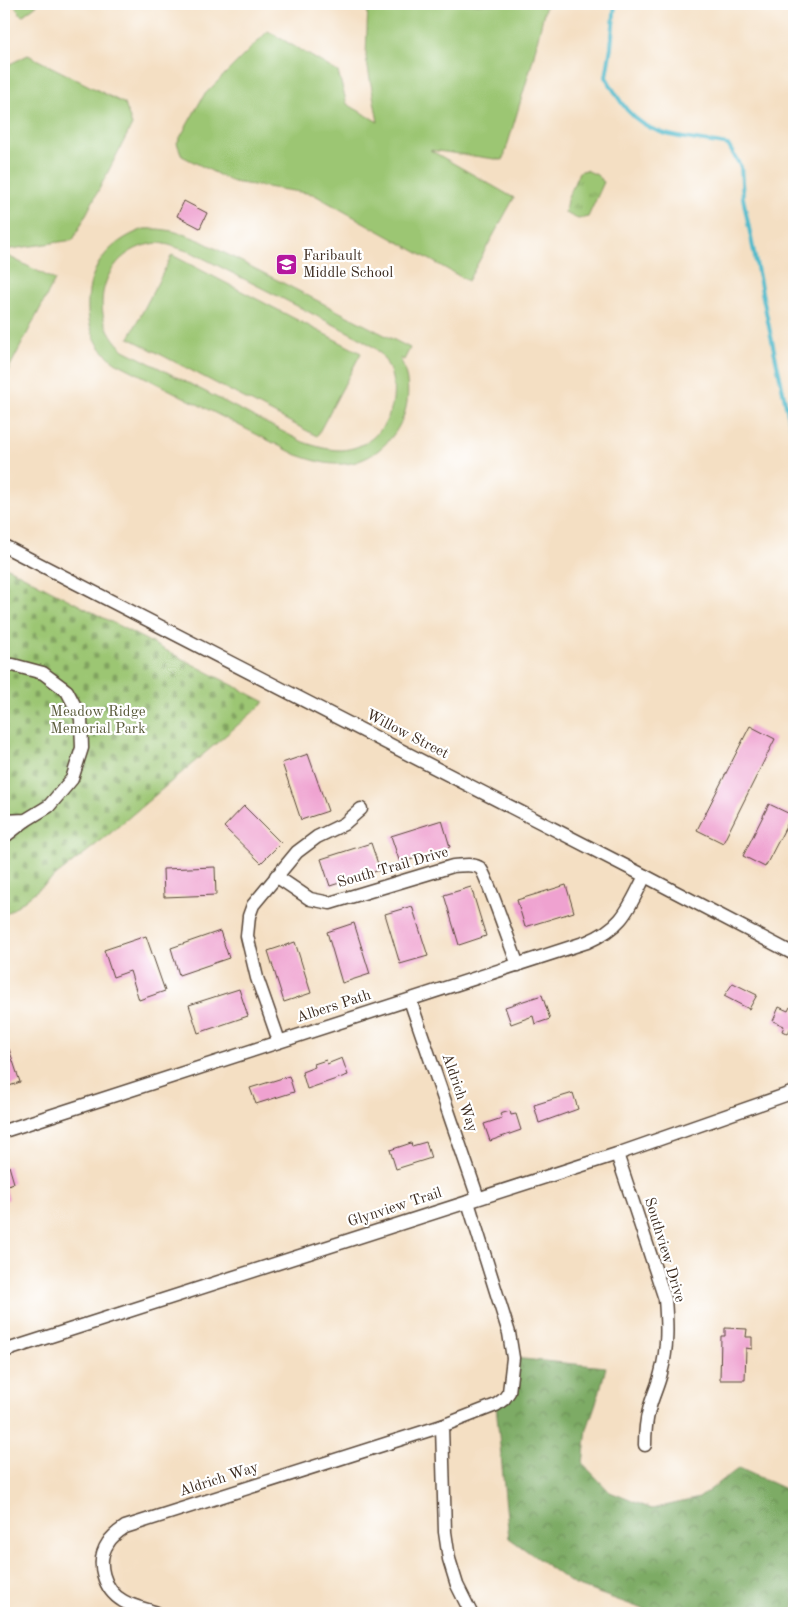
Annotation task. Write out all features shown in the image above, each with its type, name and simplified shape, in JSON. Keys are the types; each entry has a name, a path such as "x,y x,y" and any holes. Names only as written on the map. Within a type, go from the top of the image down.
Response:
{"street":[{"name":"Willow Street","path":"4,546 794,954"},
{"path":"4,666 13,665 42,673 67,691 82,718 82,748 72,779 49,806 26,820 4,837"},
{"path":"280,1041 257,978 247,936 249,916 253,905 297,852 317,837 344,824 361,809"},
{"path":"4,822 26,820"},
{"name":"South Trail Drive","path":"276,876 310,899 330,903 453,866 474,865 481,868 489,883 493,900 518,965"},
{"name":"Albers Path","path":"4,1131 587,942 613,928 624,916 645,876"},
{"name":"Aldrich Way","path":"157,1613 124,1602 113,1593 105,1581 102,1568 103,1555 107,1544 114,1534 125,1526 442,1426 496,1405 509,1392 513,1358 509,1333 473,1200 410,1000"},
{"name":"Glynview Trail","path":"4,1351 617,1154 794,1092"},
{"name":"Southview Drive","path":"617,1154 664,1299 667,1324 666,1350 661,1374 649,1410 644,1445"},
{"path":"442,1426 445,1532 449,1559 457,1585 470,1613"}],"green space":[{"path":"13,4 38,4 22,16"},
{"path":"368,4 546,4 532,63 503,160 430,150 514,198 468,281 313,194 233,182 182,156 177,143 204,95 268,31 338,72 347,104 378,122 366,57"},
{"path":"28,55 125,104 132,125 73,240 4,250 4,67"},
{"path":"586,170 597,175 604,182 588,217 578,219 565,213 567,200 579,172"},
{"path":"144,229 159,229 199,240 410,348 404,360 400,358 407,382 406,406 403,418 390,439 377,451 358,461 336,464 314,460 297,455 114,361 97,343 91,328 88,297 90,284 101,260 119,242","holes":["159,243 193,253 358,337 375,348 389,367 393,383 393,399 389,414 382,427 371,439 358,446 341,450 326,449 312,445 124,350 111,335 104,319 102,301 105,284 113,269 124,256 140,247"]},
{"path":"4,254 55,280 4,378"},
{"path":"172,255 361,353 317,436 129,338"},
{"name":"Meadow Ridge Memorial Park","path":"4,566 265,702 107,836 4,916"},
{"path":"513,1358 606,1367 587,1429 583,1464 610,1492 652,1509 699,1498 739,1468 794,1493 794,1613 654,1613 573,1584 509,1538 496,1405 504,1399"}],"building":[{"path":"184,201 207,213 200,228 177,216"},
{"path":"750,726 775,739 723,843 697,830"},
{"path":"308,754 328,811 301,820 282,763"},
{"path":"769,804 792,815 765,867 743,856"},
{"path":"244,806 281,843 261,863 224,827"},
{"path":"442,820 450,847 400,863 391,836"},
{"path":"371,843 380,870 330,886 321,859"},
{"path":"215,867 216,895 164,897 163,869"},
{"path":"566,885 574,912 525,927 517,900"},
{"path":"471,887 486,936 459,945 444,895"},
{"path":"412,906 428,956 400,964 385,914"},
{"path":"354,923 370,974 342,983 327,932"},
{"path":"220,931 229,958 179,975 171,948"},
{"path":"146,936 165,991 139,1000 130,971 113,977 104,950"},
{"path":"295,942 311,993 284,1002 268,951"},
{"path":"733,983 757,995 749,1009 724,996"},
{"path":"239,989 248,1016 198,1033 189,1005"},
{"path":"542,995 550,1019 535,1024 533,1016 511,1024 505,1007"},
{"path":"779,1007 788,1011 790,1007 794,1009 794,1031 790,1029 788,1034 782,1031 784,1026 773,1021"},
{"path":"9,1049 20,1082 4,1088 4,1051"},
{"path":"342,1058 348,1075 307,1089 302,1072 315,1067 314,1064 326,1060 327,1064"},
{"path":"289,1076 294,1092 256,1104 250,1088"},
{"path":"573,1093 578,1109 539,1123 534,1105"},
{"path":"510,1111 511,1115 516,1114 521,1130 490,1141 484,1124 502,1118 500,1114"},
{"path":"426,1142 431,1158 396,1169 390,1150 411,1143 412,1146"},
{"path":"9,1166 14,1183 5,1186 9,1199 4,1201 4,1168"},
{"path":"725,1328 747,1329 746,1337 752,1337 752,1349 746,1348 745,1380 720,1380 721,1336 725,1336"}],"waterway":[{"path":"615,4 606,77 627,110 638,120 661,133 728,145 741,167 743,198 794,442"}],"place":[{"name":"Faribault Middle School","path":"287,265"}]}
